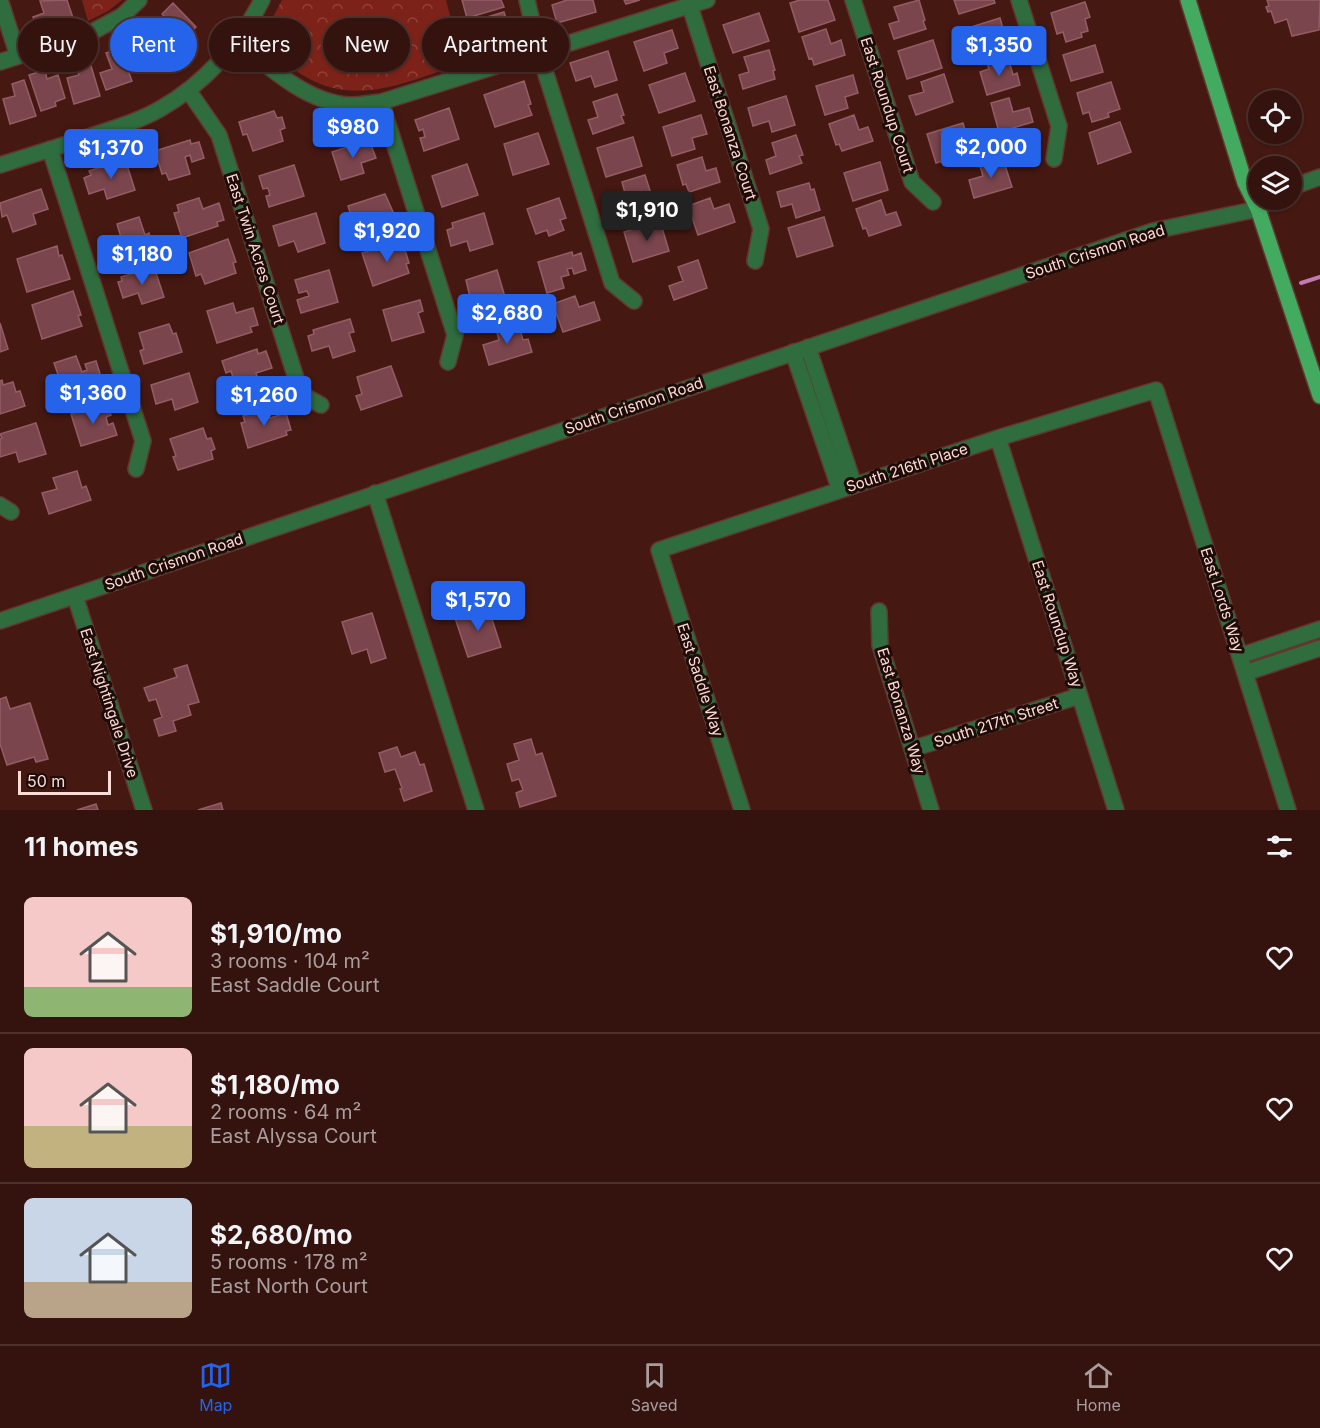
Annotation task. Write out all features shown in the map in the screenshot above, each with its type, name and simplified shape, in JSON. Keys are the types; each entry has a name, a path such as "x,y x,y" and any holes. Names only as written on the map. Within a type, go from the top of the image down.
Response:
{"main road":[{"path":"1188,0 1245,183 1248,186"},
{"path":"1266,210 1320,396"}],"street":[{"path":"0,0 18,56 0,62"},
{"path":"98,29 122,16 139,0"},
{"path":"251,18 262,0"},
{"path":"526,0 530,18"},
{"path":"569,42 689,3 707,0"},
{"name":"East Roundup Court","path":"853,0 912,182 933,202"},
{"path":"1019,0 1059,126 1054,159"},
{"name":"East Bonanza Court","path":"689,3 761,229 755,261"},
{"path":"0,165 131,123 161,109 209,72"},
{"path":"276,72 318,97 348,105 381,102 476,72"},
{"path":"545,72 612,283 634,301"},
{"name":"East Twin Acres Court","path":"188,90 219,135 301,394 321,405"},
{"path":"381,102 455,335 448,362"},
{"path":"50,149 143,441 135,469"},
{"path":"1302,183 1320,177"},
{"name":"South Crismon Road","path":"0,621 1153,231 1248,208"},
{"path":"808,347 847,488"},
{"path":"793,352 847,488"},
{"name":"South 216th Place","path":"659,550 998,438 1156,390"},
{"name":"East Lords Way","path":"1156,390 1288,810"},
{"name":"East Roundup Way","path":"998,438 1116,810"},
{"path":"375,493 476,810"},
{"name":"East Saddle Way","path":"659,550 742,810"},
{"name":"East Nightingale Drive","path":"75,596 144,810"},
{"name":"East Bonanza Way","path":"879,610 880,645 931,810"},
{"path":"1240,656 1320,629"},
{"path":"1245,672 1320,648"},
{"name":"South 217th Street","path":"912,749 1080,696"}],"green space":[{"path":"82,0 122,0 108,11 94,18 87,18"},
{"path":"282,0 446,0 451,18 422,18 422,72 437,72 384,88 345,90 325,86 298,72 311,72 311,18 273,18"}],"building":[{"path":"67,0 73,18 33,18 44,13 40,1"},
{"path":"462,0 501,0 504,7 467,18"},
{"path":"567,0 593,0 596,12 569,20 556,18 552,5"},
{"path":"624,0 640,0 626,4"},
{"path":"800,0 828,0 835,20 799,32 790,3"},
{"path":"919,0 926,29 894,39 889,24 899,21 894,7"},
{"path":"954,0 994,0 995,3 959,14"},
{"path":"1267,0 1320,0 1319,30 1292,36 1287,19 1275,23 1271,11 1268,12 1266,7 1269,6"},
{"path":"1085,2 1090,17 1085,19 1088,31 1081,33 1082,37 1066,42 1063,32 1057,34 1051,13"},
{"path":"173,3 187,18 166,18 162,14"},
{"path":"504,12 506,18 484,18"},
{"path":"759,13 769,41 733,53 723,25"},
{"path":"1000,18 1004,32 994,35 999,50 974,57 968,37 970,36 968,28"},
{"path":"826,29 831,44 841,40 845,55 814,65 812,58 809,59 802,37"},
{"path":"672,30 678,48 664,53 667,63 644,71 634,42"},
{"path":"933,40 942,68 907,79 898,51"},
{"path":"1095,45 1103,72 1071,81 1063,55"},
{"path":"769,50 775,70 773,71 775,79 743,89 739,75 749,72 744,57"},
{"path":"608,51 617,80 595,87 591,76 576,81 570,63"},
{"path":"110,52 110,64 106,53"},
{"path":"1008,57 1013,75 1017,73 1020,85 987,95 980,72 989,69 987,63"},
{"path":"110,70 110,72 129,72 132,81 106,90 100,73"},
{"path":"45,72 47,79 58,75 65,98 55,102 56,106 41,111 29,75"},
{"path":"78,72 93,72 100,96 74,104 67,78 79,75"},
{"path":"685,73 695,101 659,113 649,85"},
{"path":"944,74 953,102 916,115 909,96 924,92 921,82"},
{"path":"853,75 858,93 845,97 848,108 825,115 816,86"},
{"path":"24,80 36,116 10,124 3,99 15,96 12,84"},
{"path":"524,81 532,115 495,127 484,95"},
{"path":"1111,82 1120,109 1108,113 1109,117 1092,122 1089,112 1083,114 1077,93"},
{"path":"617,94 624,115 621,116 624,123 593,134 588,120 598,117 593,102"},
{"path":"786,96 795,125 772,132 769,121 753,126 748,108"},
{"path":"1009,98 1013,112 1029,108 1033,122 999,132 991,103"},
{"path":"449,108 459,139 424,151 420,138 425,137 423,129 419,131 415,120"},
{"path":"274,111 277,118 282,117 285,128 280,130 283,141 253,151 247,134 243,135 239,122"},
{"path":"701,115 707,134 692,138 695,149 672,156 663,127"},
{"path":"854,115 859,130 868,127 873,141 842,151 839,144 836,145 829,124"},
{"path":"1120,122 1131,152 1098,164 1089,133"},
{"path":"963,123 971,152 936,163 927,134"},
{"path":"538,133 549,164 513,175 504,144"},
{"path":"796,135 803,155 799,156 802,163 770,174 766,160 776,156 772,143"},
{"path":"633,137 642,166 606,177 597,148"},
{"path":"190,140 191,144 199,142 204,158 192,162 190,155 185,157 190,174 169,180 166,173 162,174 155,151"},
{"path":"369,140 376,158 361,163 364,173 341,180 332,152"},
{"path":"702,157 706,171 716,168 720,182 689,192 686,184 683,185 677,165"},
{"path":"125,159 135,190 107,199 104,189 89,194 84,178 91,175 89,171"},
{"path":"1003,159 1012,187 974,198 969,180 983,176 980,166"},
{"path":"880,162 888,190 853,201 844,173"},
{"path":"467,164 478,195 442,207 432,176"},
{"path":"294,165 304,196 269,207 266,196 270,195 268,188 263,189 259,176"},
{"path":"645,175 654,203 615,215 610,198 625,193 622,182"},
{"path":"809,183 811,190 814,189 820,210 796,218 792,204 781,207 777,192"},
{"path":"41,189 48,209 33,214 36,224 13,232 7,215 2,217 0,203"},
{"path":"385,194 398,223 363,235 360,227 355,228 348,206"},
{"path":"199,198 203,209 219,203 224,220 217,222 218,226 182,238 174,213 179,212 177,205"},
{"path":"559,198 566,218 560,220 564,230 549,236 547,230 536,234 527,209"},
{"path":"710,198 714,209 729,204 735,222 698,235 688,206"},
{"path":"881,200 886,215 896,212 901,225 869,236 866,228 863,229 856,209"},
{"path":"316,213 325,243 298,252 294,241 279,246 273,226"},
{"path":"484,213 493,244 470,251 467,241 451,246 447,230 453,228 452,223"},
{"path":"139,217 145,235 149,233 153,246 113,260 105,239 115,236 117,242 122,241 117,224"},
{"path":"824,217 833,246 797,257 788,228"},
{"path":"660,221 669,251 633,262 624,232"},
{"path":"228,239 236,262 233,263 236,273 205,284 201,274 196,276 189,253"},
{"path":"402,240 409,263 406,264 409,273 373,286 362,253"},
{"path":"57,246 59,256 62,255 70,279 27,292 17,259"},
{"path":"572,252 573,256 581,253 586,270 574,274 572,268 567,269 569,275 561,277 564,288 547,293 538,262"},
{"path":"698,260 707,288 674,300 669,286 683,281 678,267"},
{"path":"154,267 164,297 142,304 138,293 123,298 118,282 122,281 121,277"},
{"path":"329,270 338,302 301,313 297,300 309,296 307,291 299,293 295,280"},
{"path":"497,270 505,297 472,306 466,280"},
{"path":"73,291 82,326 42,339 32,305"},
{"path":"575,296 579,307 594,302 600,320 563,332 553,304"},
{"path":"420,300 423,311 418,313 424,332 392,341 383,310"},
{"path":"233,303 236,313 253,308 258,325 250,327 252,332 217,343 207,311"},
{"path":"350,319 354,332 349,333 355,351 333,358 329,346 312,351 308,336 314,334 313,330"},
{"path":"0,323 8,349 0,352"},
{"path":"518,323 523,340 528,339 532,352 489,365 483,345 499,340 496,329"},
{"path":"169,324 173,334 176,333 182,352 144,364 140,351 144,349 139,333"},
{"path":"257,349 258,354 266,351 272,368 256,373 259,383 237,390 231,371 226,373 222,361"},
{"path":"76,356 82,372 87,370 85,364 96,361 101,377 94,379 96,383 60,395 55,382 60,380 54,363"},
{"path":"391,366 402,396 361,410 356,396 362,394 357,377"},
{"path":"189,373 198,402 175,410 172,399 156,404 151,385"},
{"path":"2,380 3,385 13,382 16,392 20,391 25,406 0,414 0,381"},
{"path":"107,403 111,415 106,417 108,425 113,423 117,435 81,446 71,414"},
{"path":"267,408 270,418 286,413 291,430 286,431 287,435 248,448 241,423 245,422 243,416"},
{"path":"36,423 46,454 19,462 16,452 0,457 0,439 2,438 0,434"},
{"path":"203,428 207,439 211,438 215,449 211,451 213,459 178,470 170,439"},
{"path":"77,471 82,488 86,486 91,500 49,514 42,493 57,489 53,478"},
{"path":"488,607 501,647 468,657 455,618"},
{"path":"372,613 386,658 371,663 367,649 352,654 342,622"},
{"path":"187,665 199,702 188,705 191,715 173,721 176,731 159,736 154,720 162,717 156,699 149,701 144,688 177,677 174,669"},
{"path":"6,697 10,709 30,703 48,759 36,762 34,757 7,765 0,744 0,699"},
{"path":"531,739 536,755 542,753 556,796 520,807 516,793 523,790 519,779 512,781 507,764 519,760 514,744"},
{"path":"397,747 401,757 415,752 420,765 424,764 432,791 404,801 395,769 385,772 379,753"},
{"path":"221,803 223,810 198,810"},
{"path":"96,804 98,810 77,810"}],"waterway":[{"path":"1301,283 1320,277"}]}
